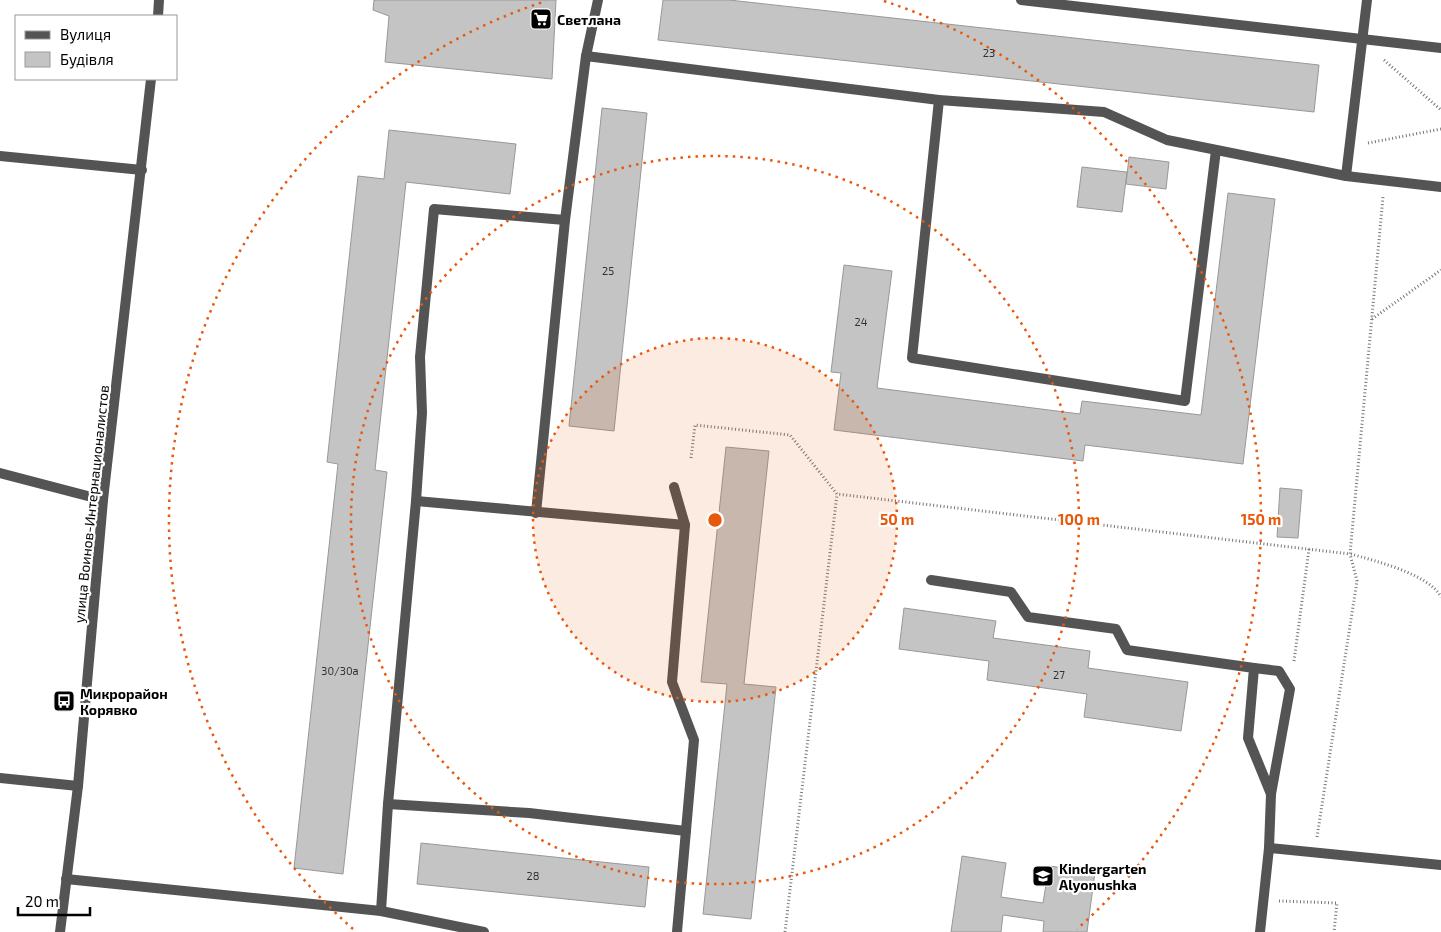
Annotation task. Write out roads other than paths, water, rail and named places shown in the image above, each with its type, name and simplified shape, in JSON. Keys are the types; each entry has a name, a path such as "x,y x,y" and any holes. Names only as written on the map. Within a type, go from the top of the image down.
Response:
{"street":[{"path":"158,15 159,0"},
{"path":"536,513 565,220 586,56 598,0"},
{"path":"1021,0 1441,48"},
{"path":"1346,176 1348,146 1367,0"},
{"path":"586,56 939,100 1104,112 1167,140 1346,176 1441,187"},
{"name":"улица Воинов-Интернационалистов","path":"60,932 78,786 103,500 151,80"},
{"path":"939,100 912,358 1185,401 1216,150"},
{"path":"0,156 142,170"},
{"path":"381,911 388,804 416,501 422,413 420,357 434,209 565,220"},
{"path":"0,473 103,500"},
{"path":"674,487 685,525 672,682 694,740 677,932"},
{"path":"416,501 685,525"},
{"path":"931,580 1011,592 1028,617 1116,629 1127,650 1279,671 1290,689 1271,794 1269,848 1260,932"},
{"path":"1254,668 1248,738 1271,794"},
{"path":"0,778 78,786"},
{"path":"388,804 529,814 686,831"},
{"path":"1269,848 1441,864"},
{"path":"66,879 381,911 484,932"}],"place":[{"name":"Светлана","path":"541,19"},
{"name":"Микрорайон Корявко","path":"64,701"},
{"name":"Kindergarten Alyonushka","path":"1043,876"}]}
